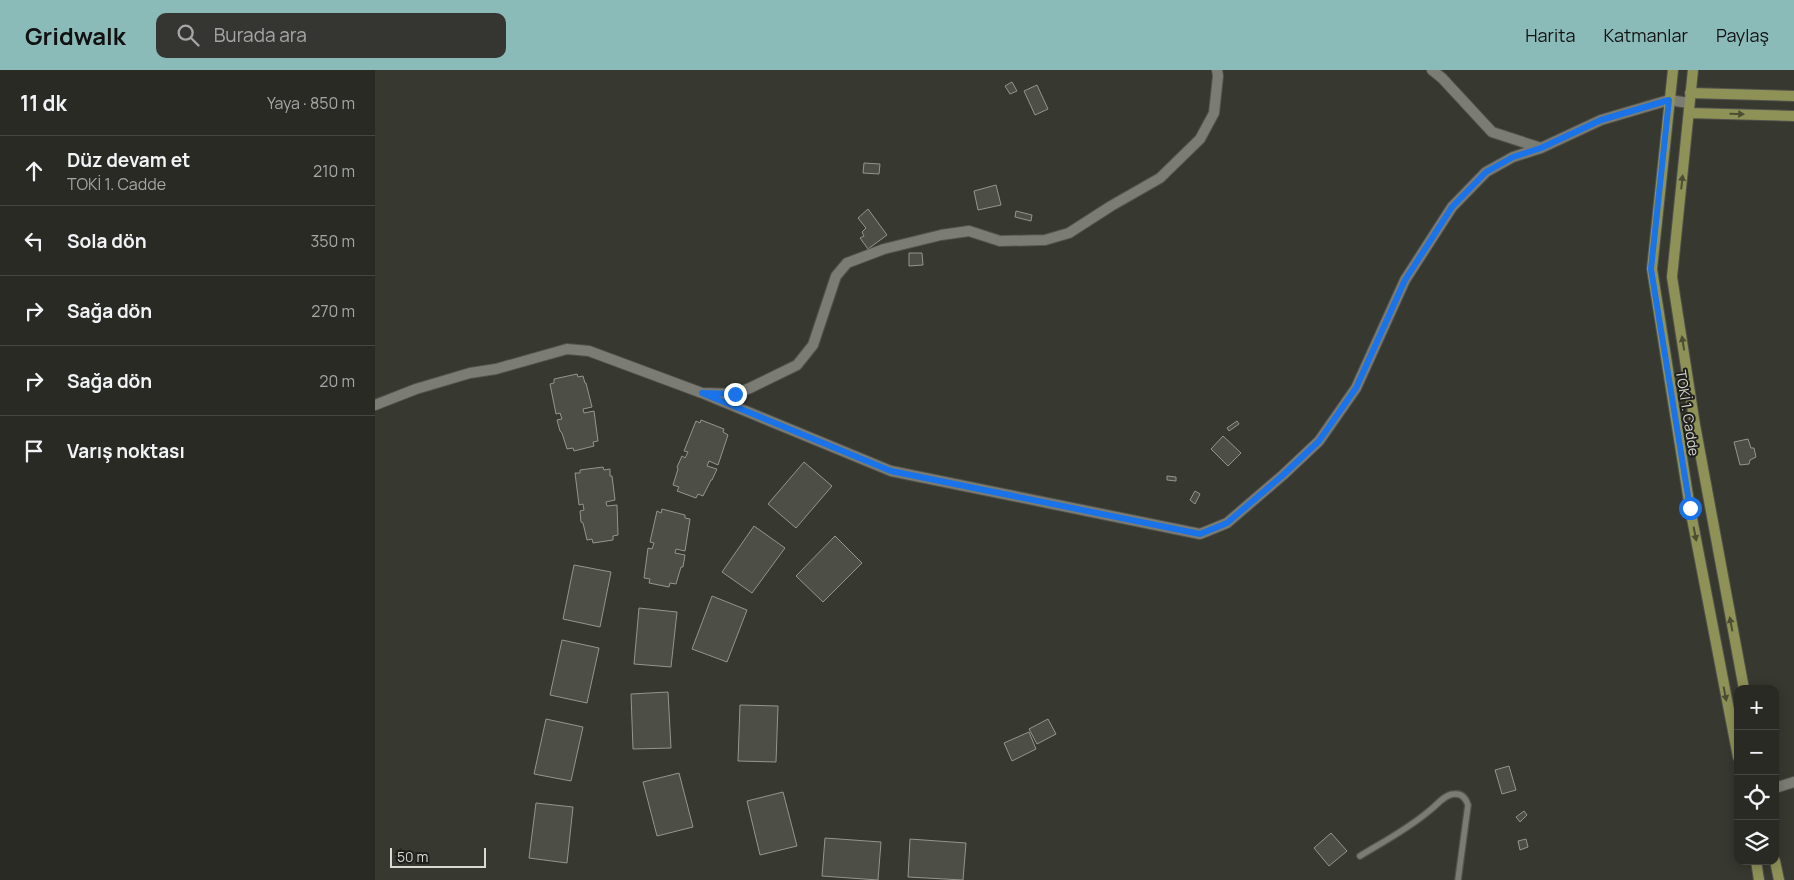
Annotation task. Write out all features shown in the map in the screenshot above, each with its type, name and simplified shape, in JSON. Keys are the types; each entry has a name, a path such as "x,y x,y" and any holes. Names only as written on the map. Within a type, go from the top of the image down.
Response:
{"main road":[{"name":"TOKİ 1. Cadde","path":"1673,70 1651,269 1690,508 1734,736"},
{"path":"1693,70 1672,278 1695,425 1743,685"},
{"path":"1689,103 1794,96"},
{"path":"1689,103 1794,116"},
{"path":"1757,865 1759,880"},
{"path":"1776,865 1779,880"}],"street":[{"path":"702,393 735,394 797,365 813,345 836,276 847,263 884,249 941,235 969,231 1000,241 1045,240 1069,233 1160,178 1200,139 1214,113 1217,70"},
{"path":"1432,70 1442,78 1492,132 1541,148"},
{"path":"375,405 416,389 469,373 496,369 567,349 589,351 702,393 891,471 1200,534 1227,523 1319,441 1356,388 1405,280 1452,207 1486,172 1513,157 1541,148 1601,120 1669,100 1689,103"},
{"path":"1779,787 1794,782"}],"lane":[{"path":"1360,856 1415,823 1453,793 1465,798 1468,805 1458,880"}],"building":[{"path":"1012,82 1017,91 1010,94 1005,86"},
{"path":"1037,85 1048,109 1035,115 1024,91"},
{"path":"864,163 880,164 879,174 863,173"},
{"path":"996,185 1001,205 978,210 974,191"},
{"path":"868,209 887,235 868,249 860,238 864,236 862,232 866,228 858,218"},
{"path":"1016,211 1032,215 1031,221 1015,217"},
{"path":"909,253 922,253 923,265 909,266"},
{"path":"577,374 578,377 583,376 586,383 592,407 583,409 584,413 594,411 598,441 593,442 594,446 574,451 573,448 567,449 560,431 557,420 562,419 560,413 556,414 550,384 554,383 554,379"},
{"path":"701,420 724,429 723,432 728,435 718,465 709,461 707,466 717,469 712,480 703,496 698,494 696,498 677,491 679,487 673,485 677,467 682,456 685,458 688,452 684,451 696,421 700,423"},
{"path":"1237,421 1239,424 1229,431 1227,428"},
{"path":"1223,436 1241,453 1228,466 1211,449"},
{"path":"1748,439 1751,448 1754,448 1756,457 1750,460 1749,464 1740,465 1734,442"},
{"path":"804,462 832,486 796,528 768,504"},
{"path":"603,467 604,470 610,469 610,476 612,476 615,500 606,502 607,506 617,505 618,535 613,536 613,540 593,543 592,539 587,540 583,523 581,522 580,511 584,510 583,504 579,505 575,473 580,473 580,470"},
{"path":"1167,476 1176,477 1176,481 1167,480"},
{"path":"1195,491 1200,494 1195,504 1190,500"},
{"path":"662,509 685,515 685,518 690,519 685,551 676,549 675,553 685,555 683,567 681,567 676,584 670,583 669,587 649,583 650,579 644,578 648,548 652,549 654,543 650,542 657,511 661,513"},
{"path":"754,526 785,548 752,593 722,572"},
{"path":"835,536 862,563 823,602 796,576"},
{"path":"574,565 611,572 600,627 563,619"},
{"path":"712,596 747,610 727,662 692,649"},
{"path":"639,608 677,612 671,667 634,664"},
{"path":"562,640 599,648 587,703 550,695"},
{"path":"668,692 671,748 633,749 631,694"},
{"path":"740,705 778,706 776,762 738,761"},
{"path":"546,719 583,727 571,781 534,774"},
{"path":"1048,719 1056,734 1037,744 1029,729"},
{"path":"1029,732 1036,749 1012,761 1004,743"},
{"path":"1509,766 1516,790 1502,794 1495,770"},
{"path":"679,773 693,827 657,836 643,782"},
{"path":"783,792 797,846 760,855 747,801"},
{"path":"536,803 573,807 567,863 529,858"},
{"path":"1524,811 1527,815 1520,822 1516,817"},
{"path":"1331,833 1347,851 1329,866 1314,848"},
{"path":"825,838 881,842 878,880 822,876"},
{"path":"910,839 966,843 963,880 908,877"},
{"path":"1526,839 1528,847 1520,850 1518,841"}],"route":[{"path":"735,394 702,393 891,471 1200,534 1227,523 1319,441 1356,388 1405,280 1452,207 1486,172 1513,157 1541,148 1601,120 1669,100 1651,269 1690,508"}]}
